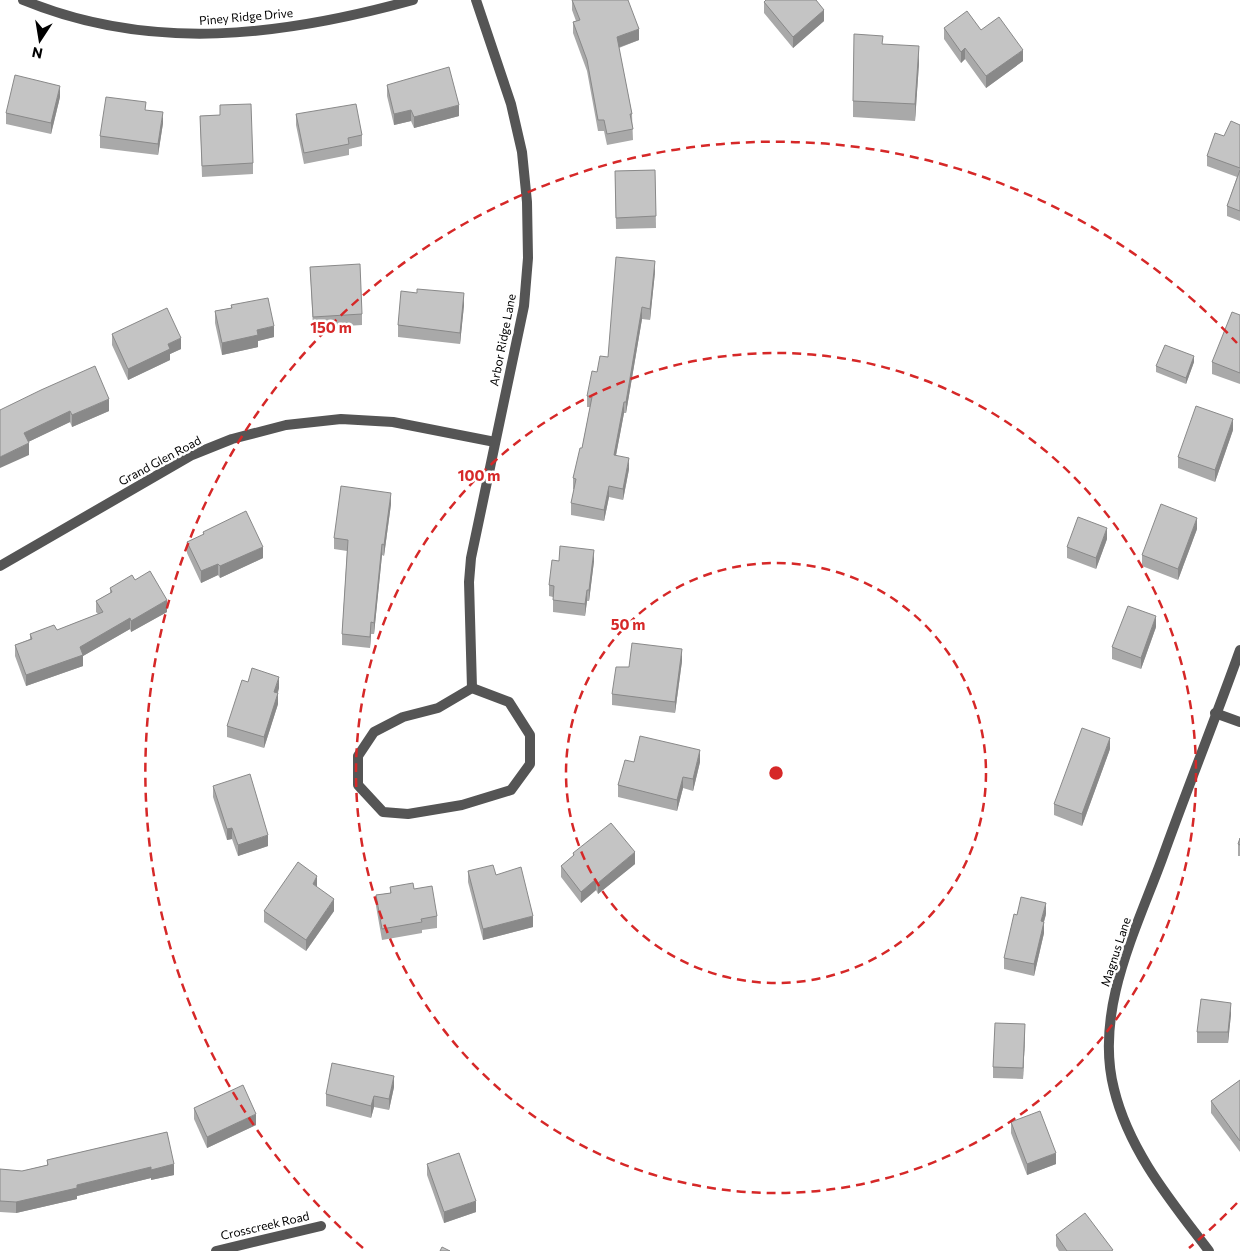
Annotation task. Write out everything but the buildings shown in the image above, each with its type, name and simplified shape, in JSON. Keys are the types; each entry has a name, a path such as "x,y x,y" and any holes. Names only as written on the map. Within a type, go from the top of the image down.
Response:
{"street":[{"name":"Piney Ridge Drive","path":"23,0 46,9 108,26 163,34 219,35 292,27 413,0"},
{"name":"Arbor Ridge Lane","path":"472,688 470,558 524,306 528,258 527,202 522,152 511,104 476,0"},
{"name":"Grand Glen Road","path":"0,566 192,455 232,439 286,425 341,420 393,422 495,442"},
{"name":"Magnus Lane","path":"1209,1251 1145,1162 1121,1114 1113,1087 1109,1034 1121,970 1240,650"},
{"path":"472,688 509,702 530,735 530,764 511,790 462,805 408,814 383,812 358,785 358,756 374,732 403,717 438,708 472,688"},
{"path":"1215,713 1240,722"},
{"name":"Crosscreek Road","path":"216,1251 250,1247 321,1226"}]}
